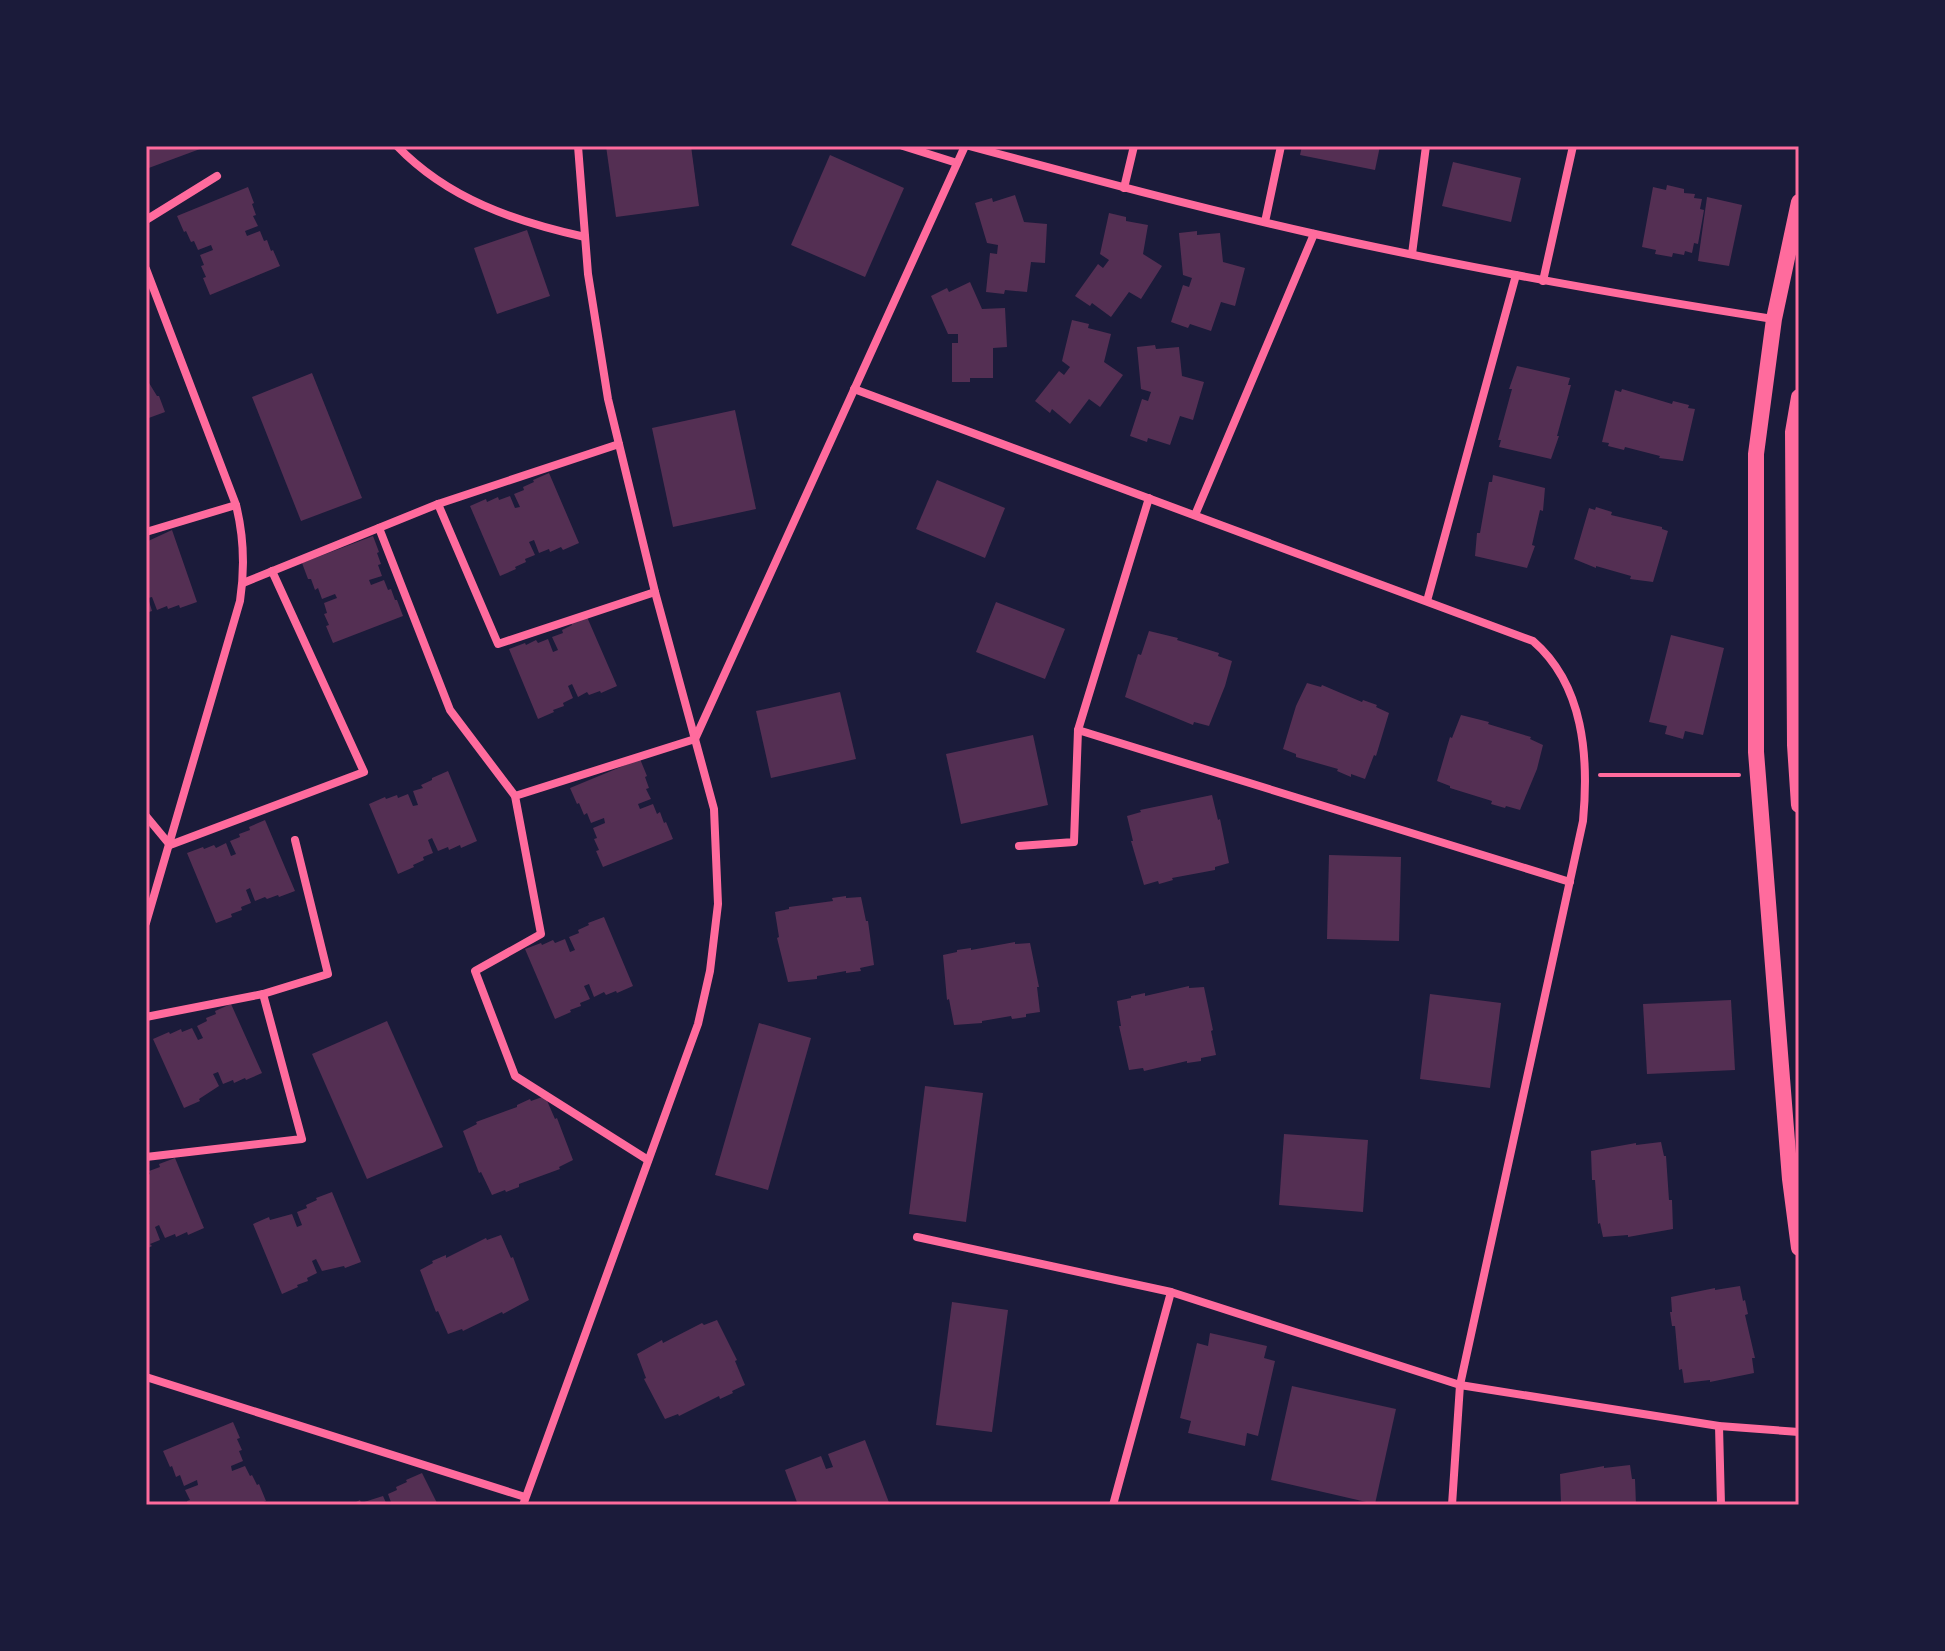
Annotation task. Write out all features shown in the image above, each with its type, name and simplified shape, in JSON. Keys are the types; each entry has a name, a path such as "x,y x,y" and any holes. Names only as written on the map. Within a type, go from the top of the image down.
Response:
{"main road":[{"path":"1799,202 1774,319 1756,454 1757,775 1787,1150 1799,1248"},
{"path":"1799,397 1793,432 1795,745 1799,805"}],"street":[{"path":"397,146 428,176 471,201 511,217 585,237"},
{"path":"146,1377 524,1501 698,1024 716,938 718,840 714,809 655,592 597,337 578,146"},
{"path":"903,146 957,163"},
{"path":"515,796 695,739 967,146 1314,234 1543,281 1774,319"},
{"path":"1124,188 1134,146"},
{"path":"1265,222 1281,146"},
{"path":"1412,254 1426,146"},
{"path":"1543,281 1573,146"},
{"path":"146,220 217,176"},
{"path":"1195,515 1314,234"},
{"path":"146,269 236,505 244,547 240,601 147,919"},
{"path":"1427,601 1516,275"},
{"path":"854,389 1533,641 1562,673 1575,704 1585,775 1583,821 1460,1385 1452,1505"},
{"path":"243,583 438,504 619,444"},
{"path":"1019,846 1074,842 1078,730 1149,498"},
{"path":"438,504 498,644 655,592"},
{"path":"146,532 236,505"},
{"path":"379,528 450,710 515,796 541,934 475,971 515,1076 648,1160"},
{"path":"170,845 364,772 272,571"},
{"path":"1078,730 1570,882"},
{"path":"146,816 170,845"},
{"path":"146,1017 263,994 328,974 295,840"},
{"path":"146,1157 302,1139 263,994"},
{"path":"917,1237 1171,1292 1460,1385 1719,1426 1799,1432"},
{"path":"1113,1505 1171,1292"},
{"path":"1719,1426 1721,1505"}],"path":[{"path":"1585,775 1757,775"}],"building":[{"path":"146,146 198,146 200,149 146,169"},
{"path":"606,146 691,146 699,206 616,217"},
{"path":"1302,146 1380,146 1375,170 1300,155"},
{"path":"830,155 904,188 865,277 791,245"},
{"path":"1453,162 1521,178 1511,222 1442,206"},
{"path":"1667,185 1684,189 1684,193 1695,194 1694,198 1702,199 1700,209 1704,210 1698,244 1694,243 1692,253 1673,253 1672,257 1655,254 1656,250 1642,247 1653,187 1666,190"},
{"path":"248,187 258,226 245,231 247,236 260,231 280,266 210,295 203,278 206,277 200,255 213,250 211,245 198,250 184,232 177,216"},
{"path":"1015,195 1024,222 1047,224 1045,263 1031,262 1027,292 986,292 990,253 997,254 998,245 987,243 975,203 992,198 993,202"},
{"path":"1707,197 1742,205 1729,266 1698,261"},
{"path":"1109,213 1126,217 1126,221 1148,225 1143,254 1162,266 1141,299 1129,292 1111,317 1092,303 1090,306 1075,296 1098,264 1103,268 1109,260 1100,254"},
{"path":"527,230 550,296 497,314 474,248"},
{"path":"1197,231 1197,235 1220,233 1223,262 1245,268 1235,306 1221,302 1211,331 1171,322 1183,285 1189,287 1192,278 1183,275 1179,233"},
{"path":"970,282 982,309 1005,308 1007,347 993,348 993,378 952,382 952,343 958,343 958,334 948,334 931,296"},
{"path":"1072,320 1111,334 1104,362 1123,375 1100,407 1089,399 1070,424 1052,409 1050,413 1035,401 1059,371 1064,375 1070,367 1062,361"},
{"path":"1155,345 1156,349 1179,347 1182,376 1204,382 1193,420 1180,416 1170,445 1130,436 1142,399 1148,401 1151,392 1141,389 1137,347"},
{"path":"1517,366 1570,378 1568,385 1571,385 1551,459 1499,447 1501,440 1498,440 1512,389 1509,389"},
{"path":"312,373 362,498 301,521 252,397"},
{"path":"146,378 159,396 165,412 146,419"},
{"path":"1622,389 1695,409 1683,461 1659,458 1625,447 1624,450 1602,442 1615,390 1621,392"},
{"path":"735,410 756,509 673,527 652,428"},
{"path":"549,473 579,543 563,550 561,547 539,553 534,540 529,542 535,555 500,576 470,506 486,499 487,502 510,496 515,508 520,507 514,494"},
{"path":"1493,475 1545,488 1543,511 1540,510 1532,545 1535,546 1527,568 1475,556 1477,533 1480,533"},
{"path":"937,480 1005,508 985,558 916,529"},
{"path":"1596,507 1612,512 1611,515 1668,531 1653,582 1630,579 1631,576 1574,559 1589,508 1595,510"},
{"path":"172,530 197,602 180,608 179,605 168,609 167,606 157,610 152,597 148,598 152,611 146,613 146,542"},
{"path":"373,536 382,576 369,580 371,585 384,580 403,616 333,643 326,626 329,625 324,614 327,613 324,603 337,598 335,594 322,599 318,588 315,590 311,579 308,579 302,563"},
{"path":"996,602 1065,629 1045,679 976,652"},
{"path":"587,617 617,686 578,697 572,684 568,686 573,698 538,719 509,649 548,639 553,652 558,650 552,637 563,633 562,630 571,623"},
{"path":"1149,631 1178,638 1232,661 1209,726 1194,722 1193,725 1125,697 1138,654 1141,655"},
{"path":"1671,635 1724,648 1703,735 1685,731 1683,739 1665,734 1667,726 1649,722"},
{"path":"1307,683 1322,685 1377,705 1389,713 1376,756 1365,779 1296,757 1296,754 1283,749 1296,706"},
{"path":"840,692 856,759 771,778 756,711"},
{"path":"1461,715 1531,737 1543,745 1520,810 1491,804 1492,801 1437,781 1450,737"},
{"path":"1033,735 1048,805 961,824 946,754"},
{"path":"640,759 651,799 638,804 640,809 653,804 673,839 603,867 596,851 599,850 593,828 605,823 604,818 591,823 570,788"},
{"path":"448,771 477,841 461,848 460,845 438,851 432,838 428,840 433,853 398,874 369,804 385,797 397,795 398,798 408,794 413,806 418,805 413,791"},
{"path":"1212,795 1229,863 1215,867 1215,870 1144,885 1127,816 1140,810"},
{"path":"265,820 295,891 255,901 250,888 246,890 251,903 231,914 232,917 216,923 187,853 226,843 231,856 236,854 230,841"},
{"path":"1329,855 1401,857 1399,941 1327,939"},
{"path":"846,896 861,897 874,965 860,968 861,971 788,982 777,938 775,912"},
{"path":"604,917 633,986 594,997 589,984 584,986 590,999 555,1019 525,949 565,939 570,952 575,950 569,937 579,933 578,930 588,923"},
{"path":"1015,942 1030,943 1039,987 1040,1012 1026,1014 1026,1017 1012,1019 1011,1016 954,1025 947,1000 943,955 957,950"},
{"path":"1189,986 1204,987 1216,1055 1201,1058 1201,1061 1187,1061 1144,1071 1143,1068 1129,1070 1117,1001"},
{"path":"1430,994 1501,1003 1490,1088 1420,1079"},
{"path":"1731,1000 1735,1070 1647,1074 1643,1004"},
{"path":"231,1004 262,1073 223,1084 218,1072 213,1074 219,1086 200,1101 184,1108 153,1039 192,1028 198,1040 203,1038 197,1026 216,1014 215,1011"},
{"path":"387,1021 443,1147 367,1179 312,1054"},
{"path":"759,1023 811,1038 768,1190 715,1175"},
{"path":"925,1086 983,1093 966,1222 909,1214"},
{"path":"545,1096 573,1160 560,1169 519,1184 519,1187 492,1195 479,1173 463,1131 476,1122 530,1099"},
{"path":"1284,1134 1368,1140 1363,1212 1279,1205"},
{"path":"1661,1142 1666,1156 1673,1229 1628,1237 1603,1237 1598,1224 1591,1151"},
{"path":"175,1158 204,1228 188,1235 187,1232 165,1238 159,1225 155,1227 160,1240 146,1249 146,1176 150,1174 149,1171 160,1167 159,1164"},
{"path":"332,1192 361,1262 322,1271 316,1259 312,1261 317,1273 282,1294 253,1224 269,1217 270,1220 292,1214 297,1227 302,1225 297,1212 307,1208 306,1205 316,1198"},
{"path":"501,1235 529,1300 463,1331 448,1334 420,1270 432,1261 446,1255 446,1258 486,1238"},
{"path":"1740,1286 1748,1314 1745,1315 1755,1358 1752,1358 1754,1373 1710,1382 1684,1383 1682,1369 1679,1370 1675,1326 1672,1326 1671,1297"},
{"path":"952,1302 1008,1310 992,1432 936,1425"},
{"path":"717,1320 737,1360 745,1385 720,1399 719,1396 679,1416 665,1419 644,1379 637,1354 702,1323"},
{"path":"1210,1333 1267,1346 1264,1358 1275,1361 1258,1436 1247,1433 1245,1446 1188,1433 1191,1421 1180,1418 1197,1343 1208,1346"},
{"path":"1292,1386 1396,1409 1375,1504 1271,1480"},
{"path":"233,1422 240,1438 237,1439 243,1461 231,1466 232,1471 245,1466 259,1484 266,1501 256,1505 188,1505 187,1501 190,1500 185,1490 198,1485 197,1480 184,1486 163,1451"},
{"path":"865,1440 890,1505 798,1505 785,1470 821,1456 826,1469 833,1467 828,1454"},
{"path":"1630,1465 1632,1479 1635,1479 1636,1505 1561,1503 1560,1474"},
{"path":"422,1473 438,1505 392,1505 388,1494 406,1480"},
{"path":"383,1496 387,1505 350,1505 360,1500 361,1503"}]}
